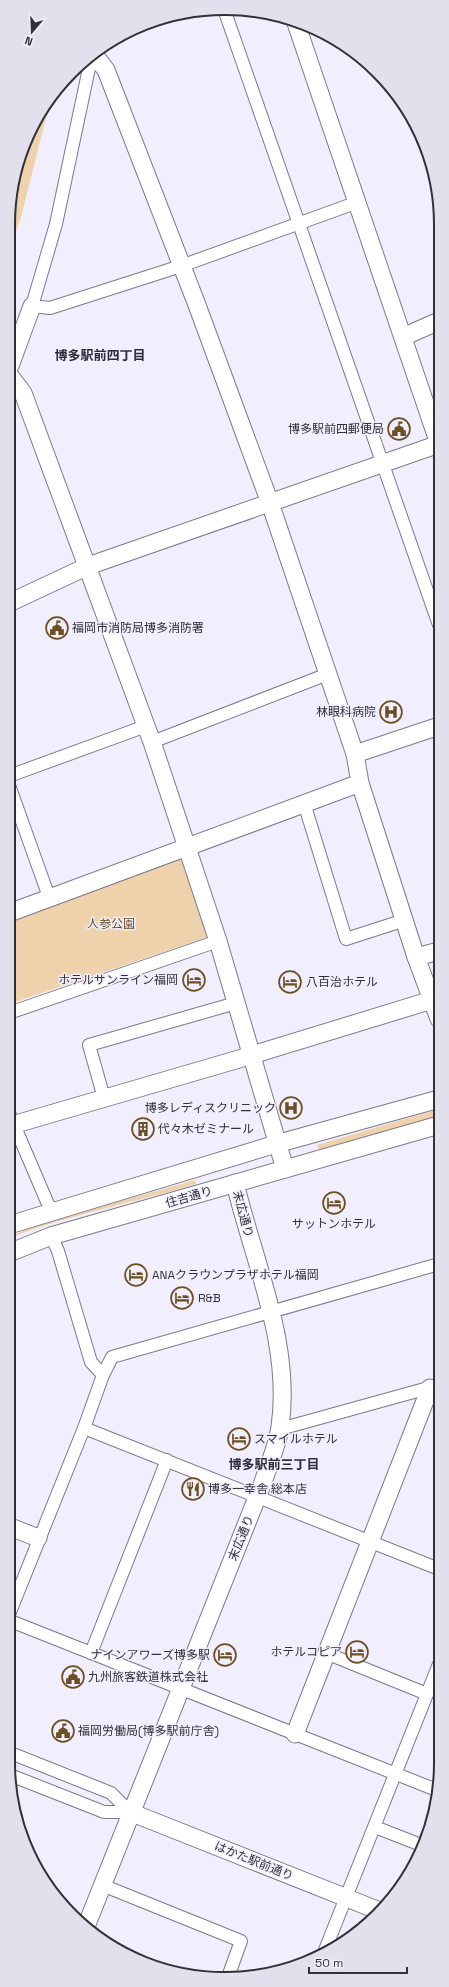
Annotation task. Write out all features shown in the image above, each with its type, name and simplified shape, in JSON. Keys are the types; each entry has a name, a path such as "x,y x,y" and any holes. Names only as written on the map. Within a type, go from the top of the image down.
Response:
{"street":[{"path":"226,15 434,610"},
{"path":"298,28 434,429"},
{"path":"96,58 106,70 197,305 270,503 355,754 360,783 416,957 434,1002"},
{"path":"15,352 32,306 56,224 90,64"},
{"path":"32,306 50,308 181,266 358,202"},
{"path":"403,337 434,323"},
{"path":"15,383 23,393 152,742 218,941 276,1144 285,1169"},
{"path":"15,600 88,566 434,446"},
{"path":"152,742 328,674"},
{"path":"15,774 146,726"},
{"path":"355,754 434,728"},
{"path":"15,911 186,846 360,783"},
{"path":"15,802 49,897"},
{"path":"304,803 346,938 405,920"},
{"path":"15,1011 218,941"},
{"path":"416,957 434,952"},
{"path":"104,1098 89,1044 236,1003"},
{"path":"15,1120 104,1098 251,1056 434,1008"},
{"path":"15,1223 276,1144 434,1100"},
{"name":"住吉通り","path":"15,1251 51,1236 434,1126"},
{"path":"15,1130 51,1211"},
{"name":"末広通り","path":"87,1921 257,1497 273,1453 280,1428 284,1382 282,1359 271,1312 235,1183"},
{"path":"51,1236 58,1251 91,1362 103,1374"},
{"path":"15,1598 38,1538 84,1428 103,1374 112,1357 434,1265"},
{"path":"280,1428 434,1386"},
{"path":"295,1734 370,1541 434,1388"},
{"path":"84,1428 434,1567"},
{"path":"91,1653 167,1460"},
{"path":"15,1529 38,1538"},
{"path":"15,1623 432,1788"},
{"path":"326,1653 427,1694"},
{"path":"327,1945 434,1676"},
{"name":"はかた駅前通り","path":"15,1755 111,1793 130,1812"},
{"name":"はかた駅前通り","path":"15,1777 104,1812 130,1812 375,1909"},
{"path":"375,1827 418,1844"},
{"path":"102,1886 241,1941 230,1972"}],"green space":[{"path":"47,113 15,235 15,211 18,188 26,157"},
{"name":"人参公園","path":"180,856 208,937 15,1002 15,912"},
{"path":"434,1110 434,1116 319,1150 317,1145"},
{"path":"195,1180 196,1184 79,1215 15,1236 15,1234 36,1225"}],"place":[{"name":"博多駅前四郵便局","path":"399,429"},
{"name":"福岡市消防局博多消防署","path":"57,628"},
{"name":"林眼科病院","path":"391,712"},
{"name":"ホテルサンライン福岡","path":"194,980"},
{"name":"八百治ホテル","path":"290,982"},
{"name":"博多レディスクリニック","path":"291,1108"},
{"name":"代々木ゼミナール","path":"143,1129"},
{"name":"サットンホテル","path":"334,1203"},
{"name":"ANAクラウンプラザホテル福岡","path":"136,1275"},
{"name":"R&B","path":"182,1298"},
{"name":"スマイルホテル","path":"239,1439"},
{"name":"博多一幸舎 総本店","path":"193,1489"},
{"name":"ホテルコピア","path":"357,1652"},
{"name":"ナインアワーズ博多駅","path":"225,1655"},
{"name":"九州旅客鉄道株式会社","path":"73,1677"},
{"name":"福岡労働局(博多駅前庁舎)","path":"63,1731"}],"district":[{"name":"博多駅前四丁目","path":"100,355"},
{"name":"博多駅前三丁目","path":"274,1464"}]}
